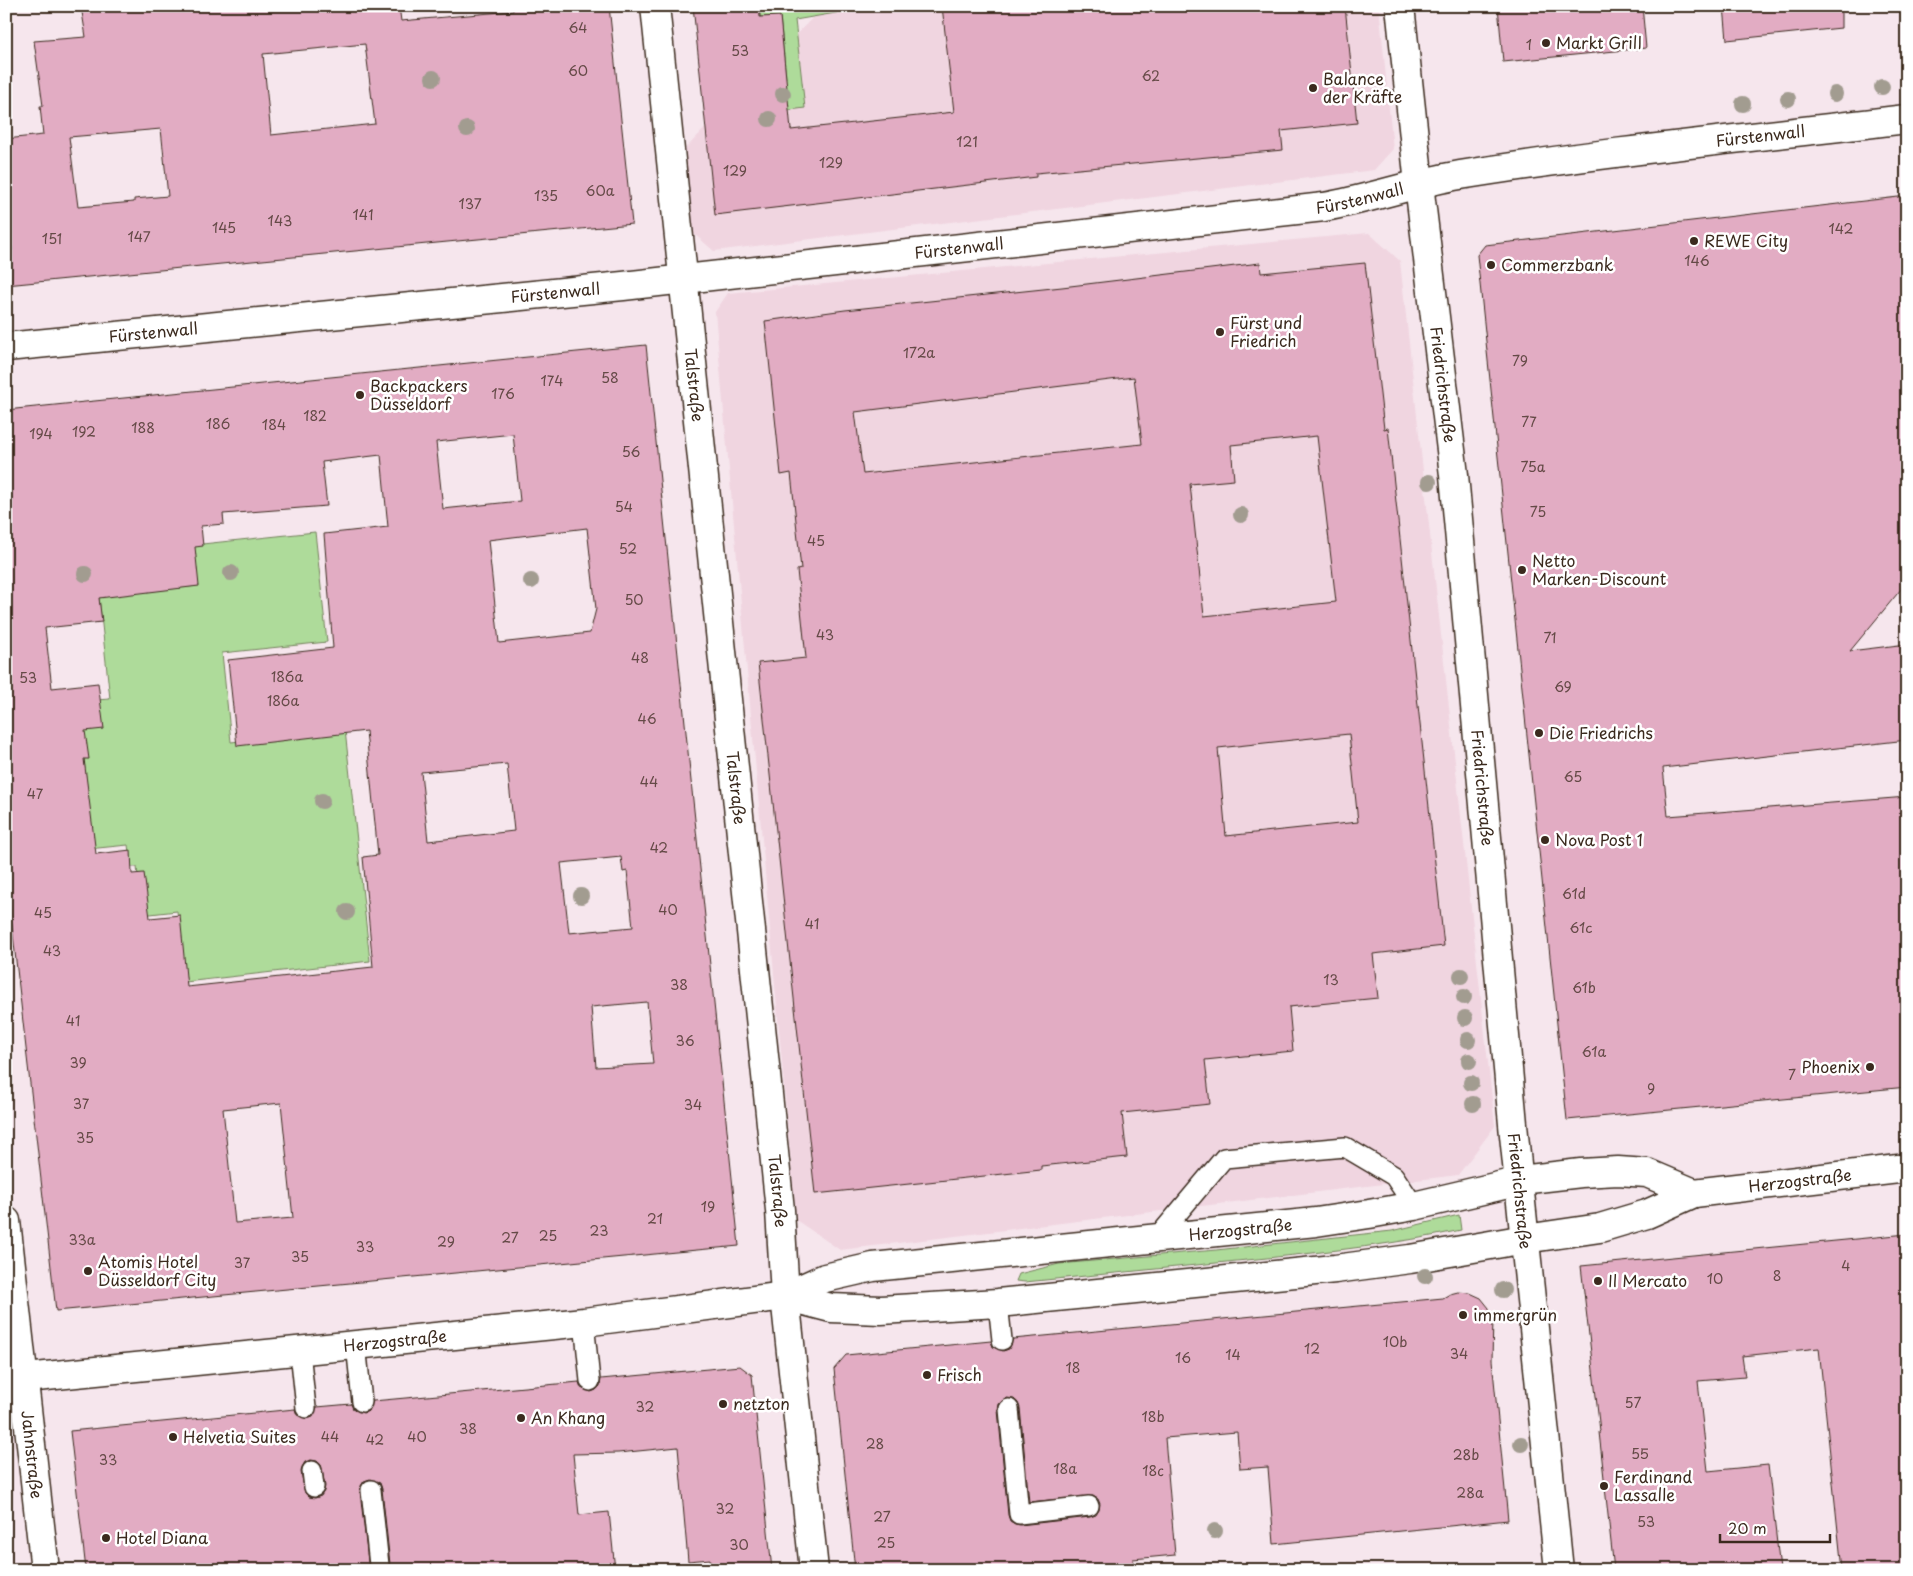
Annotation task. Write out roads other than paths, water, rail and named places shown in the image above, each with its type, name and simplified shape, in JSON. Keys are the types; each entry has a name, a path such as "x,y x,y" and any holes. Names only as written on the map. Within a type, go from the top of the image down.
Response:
{"main road":[{"name":"Talstraße","path":"655,6 780,1210 785,1296 814,1570"},
{"name":"Friedrichstraße","path":"1400,6 1418,184 1454,475 1519,1182 1559,1570"},
{"name":"Fürstenwall","path":"6,347 684,279 1324,206 1357,201 1418,184 1460,175 1679,144 1907,119"},
{"name":"Herzogstraße","path":"785,1296 831,1308 873,1310 998,1303 1335,1269 1410,1259 1525,1238 1600,1228 1624,1222 1694,1193 1907,1168"},
{"name":"Herzogstraße","path":"15,1380 584,1322 785,1296 825,1278 874,1267 1316,1222 1414,1206 1519,1182 1581,1173 1647,1173 1694,1193"},
{"name":"Jahnstraße","path":"6,1221 15,1380 45,1570"}],"lane":[{"path":"1157,1238 1224,1158 1345,1147 1394,1176 1414,1206"},
{"path":"998,1303 1002,1340"},
{"path":"584,1322 590,1380"},
{"path":"356,1344 362,1402"},
{"path":"300,1351 306,1408"},
{"path":"1008,1410 1019,1514 1090,1506"},
{"path":"372,1490 379,1565"}],"place":[{"name":"Markt Grill","path":"1546,43"},
{"name":"Balance der Kräfte","path":"1313,88"},
{"name":"REWE City","path":"1694,241"},
{"name":"Commerzbank","path":"1491,265"},
{"name":"Fürst und Friedrich","path":"1220,332"},
{"name":"Backpackers Düsseldorf","path":"360,395"},
{"name":"Netto Marken-Discount","path":"1522,570"},
{"name":"Die Friedrichs","path":"1539,733"},
{"name":"Nova Post 1","path":"1545,840"},
{"name":"Phoenix","path":"1870,1067"},
{"name":"Atomis Hotel Düsseldorf City","path":"88,1271"},
{"name":"Il Mercato","path":"1598,1281"},
{"name":"immergrün","path":"1463,1315"},
{"name":"Frisch","path":"927,1375"},
{"name":"netzton","path":"723,1404"},
{"name":"An Khang","path":"521,1418"},
{"name":"Helvetia Suites","path":"173,1437"},
{"name":"Ferdinand Lassalle","path":"1604,1486"},
{"name":"Hotel Diana","path":"106,1538"}]}
